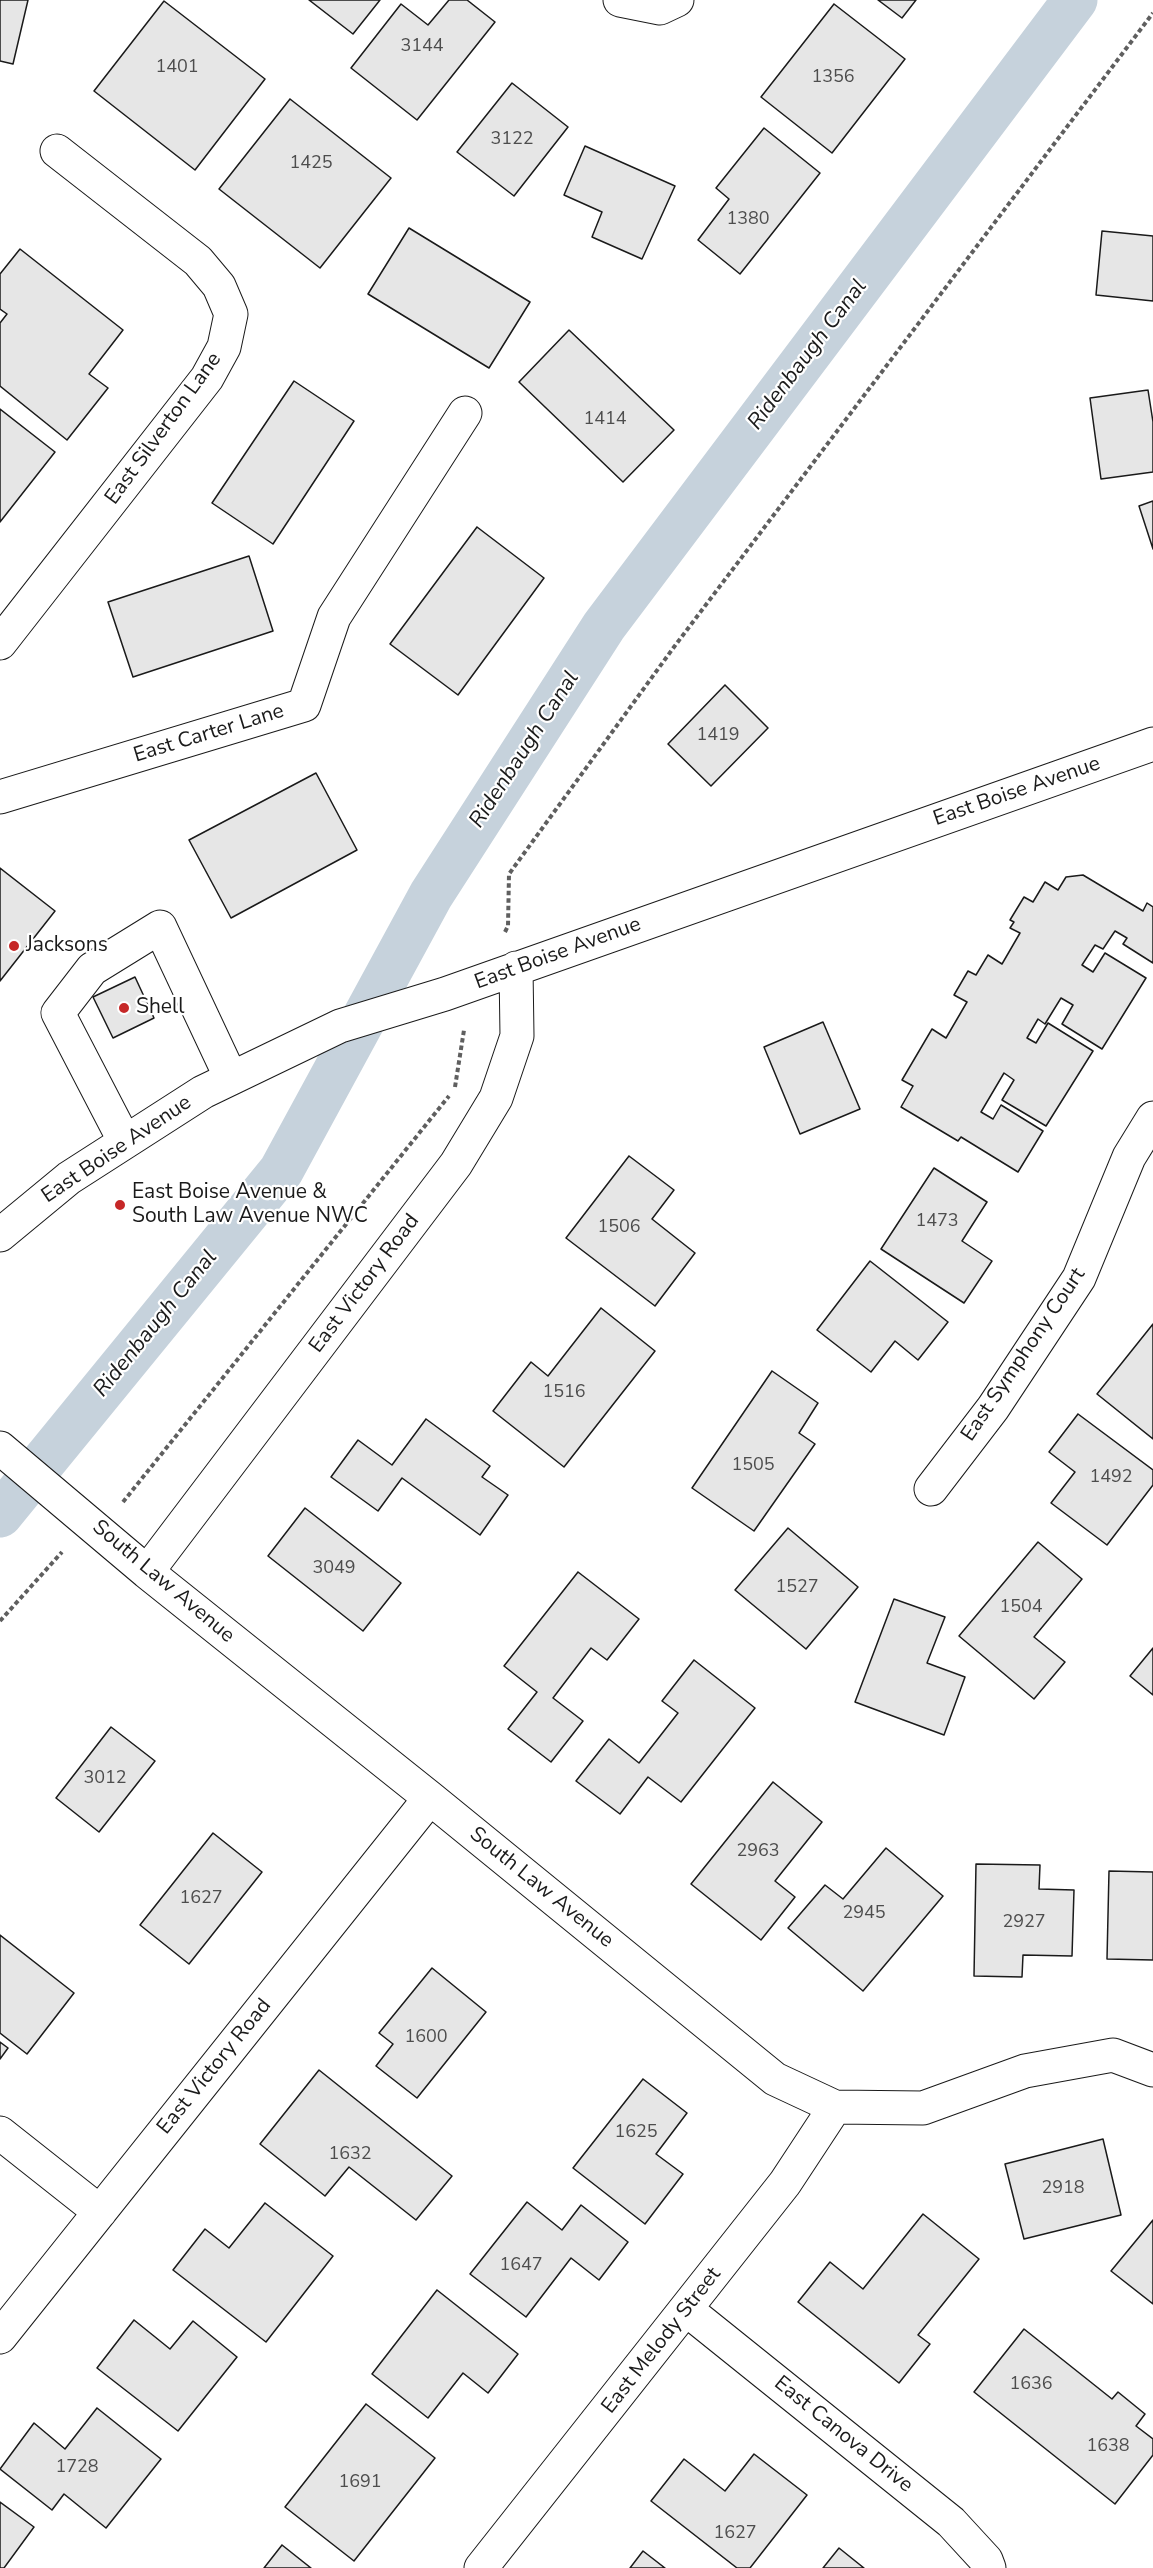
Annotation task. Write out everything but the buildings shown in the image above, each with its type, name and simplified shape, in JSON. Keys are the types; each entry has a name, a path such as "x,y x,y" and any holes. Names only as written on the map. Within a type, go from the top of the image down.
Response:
{"street":[{"path":"621,0 669,4"},
{"name":"East Silverton Lane","path":"0,643 207,378 224,347 231,314 219,286 198,261 57,151"},
{"name":"East Carter Lane","path":"0,797 304,705 334,616 465,412"},
{"name":"East Boise Avenue","path":"0,1235 69,1178 203,1092 340,1026 480,982 1153,744"},
{"path":"125,1142 58,1013 92,969 160,927 231,1078"},
{"name":"East Victory Road","path":"147,1572 456,1164 496,1098 517,1036 516,968"},
{"name":"East Symphony Court","path":"931,1489 993,1408 1079,1278 1129,1157 1153,1118"},
{"name":"South Law Avenue","path":"0,1448 63,1498 147,1572 430,1798 775,2079 835,2107 923,2108 1025,2071 1113,2055 1153,2070"},
{"name":"East Victory Road","path":"0,2337 430,1798"},
{"name":"East Melody Street","path":"481,2568 786,2183 835,2107"},
{"path":"0,2133 100,2212"},
{"name":"East Canova Drive","path":"687,2310 951,2522 986,2560 989,2568"}],"path":[{"path":"0,1621 62,1552 96,1528 129,1496 455,1088 462,1034 480,982 508,926 509,874 674,647 1153,14"}],"waterway":[{"name":"Ridenbaugh Canal","path":"0,1515 281,1171 431,895 604,626 1075,0"}],"place":[{"name":"Jacksons","path":"14,946"},
{"name":"Shell","path":"124,1008"},
{"name":"East Boise Avenue & South Law Avenue NWC","path":"120,1205"}]}
